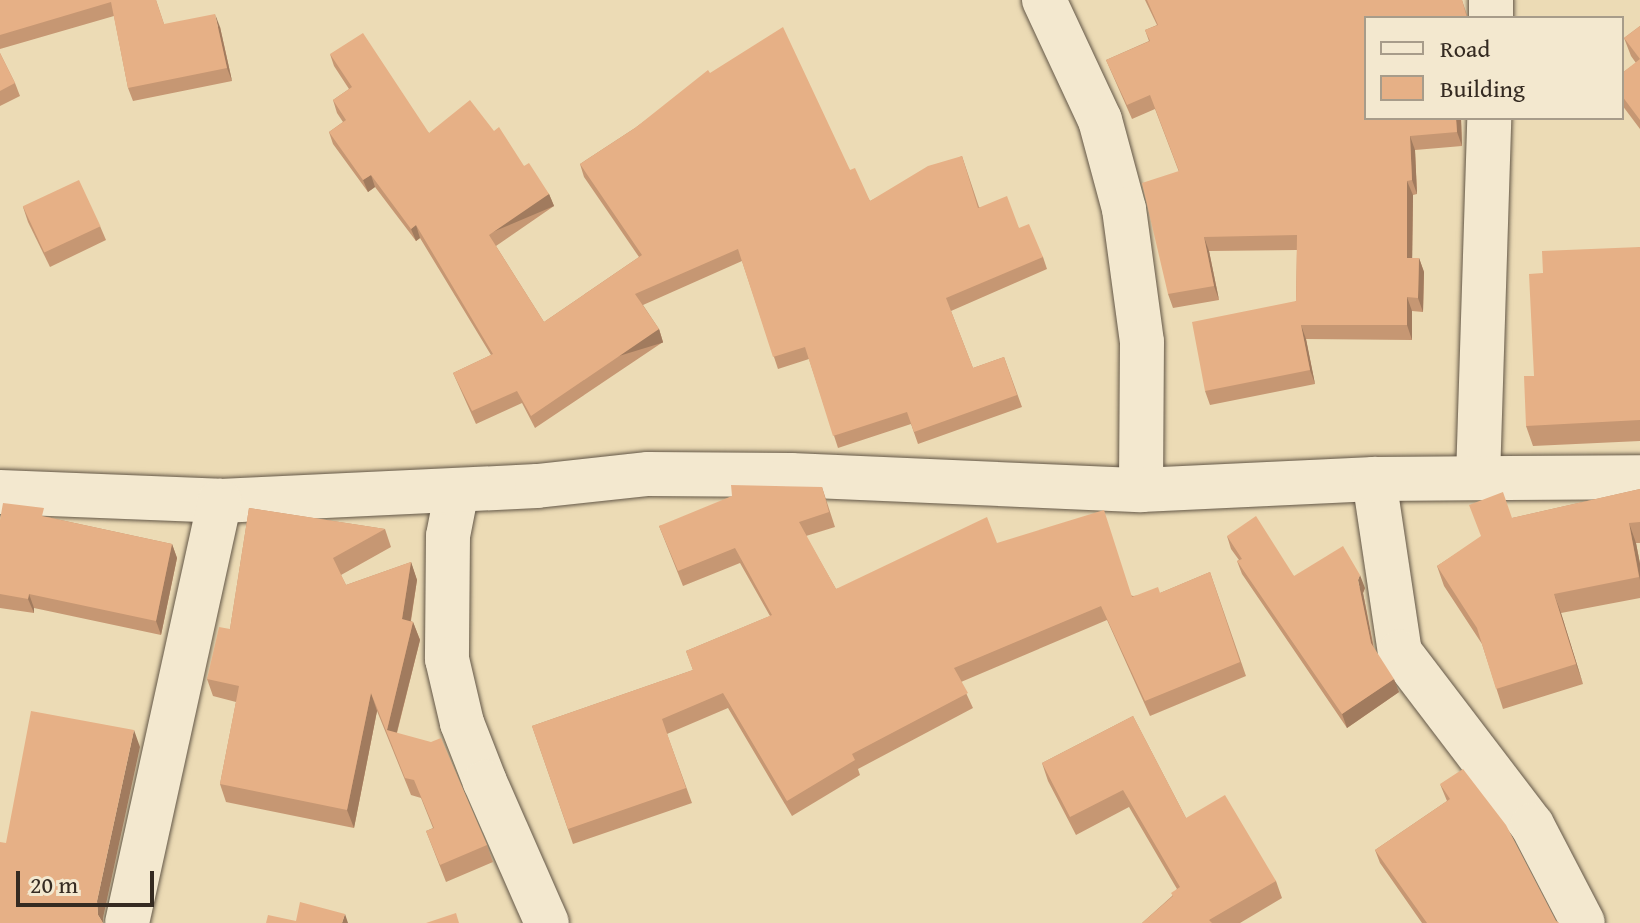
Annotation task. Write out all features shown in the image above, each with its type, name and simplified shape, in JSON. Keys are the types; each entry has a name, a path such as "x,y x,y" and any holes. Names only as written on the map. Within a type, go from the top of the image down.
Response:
{"street":[{"path":"1044,0 1100,120 1124,209 1142,342 1141,490"},
{"path":"1478,478 1489,120"},
{"path":"0,492 220,501 457,490 648,474 791,475 1141,490 1374,479 1640,477"},
{"path":"1374,479 1400,652 1532,825 1583,923"},
{"path":"457,490 448,536 447,659 462,723 547,923"},
{"path":"127,923 220,501"}],"building":[{"path":"0,0 156,0 164,24 215,14 227,68 128,88 111,2 0,35"},
{"path":"1147,0 1462,0 1466,16 1364,16 1364,120 1456,120 1457,132 1410,136 1412,180 1407,181 1407,258 1419,258 1418,298 1407,297 1407,325 1301,325 1310,370 1205,391 1192,322 1296,301 1297,235 1204,237 1214,286 1168,294 1142,183 1179,171 1150,95 1127,105 1106,60 1150,41 1145,30 1158,25"},
{"path":"1640,26 1640,59 1624,38"},
{"path":"783,27 850,170 855,168 870,201 928,166 962,156 978,208 1007,196 1019,228 1029,224 1043,257 946,298 973,368 1004,357 1017,395 914,432 907,412 833,436 805,347 773,357 738,249 635,294 659,329 531,416 517,391 472,411 453,373 493,354 416,225 411,229 371,175 363,180 329,132 346,120 333,100 352,87 330,54 363,33 429,133 470,100 494,131 499,127 524,166 529,163 549,194 489,235 544,322 642,255 580,164 635,128 708,70 710,73"},
{"path":"0,53 15,83 0,91"},
{"path":"1640,59 1640,120 1624,99 1624,71"},
{"path":"79,180 101,226 44,252 23,206"},
{"path":"1640,247 1640,420 1526,426 1524,376 1534,376 1529,274 1543,273 1542,251"},
{"path":"731,485 822,487 829,512 799,522 836,589 987,517 997,543 1104,510 1132,597 1158,587 1160,593 1210,572 1240,662 1145,701 1101,606 954,668 968,693 852,754 855,760 787,801 723,693 662,719 686,788 568,829 532,726 693,670 686,651 772,615 735,548 678,571 659,526 732,496"},
{"path":"1640,489 1640,522 1629,523 1639,577 1554,594 1576,664 1496,689 1477,628 1437,566 1481,536 1469,505 1503,492 1512,518"},
{"path":"3,503 44,508 42,516 172,544 156,621 29,594 28,599 0,594 0,520"},
{"path":"249,508 385,529 333,558 346,585 411,562 402,619 413,622 387,730 431,742 441,738 487,845 440,865 426,831 434,828 414,780 405,778 371,693 347,810 220,784 239,686 207,679 219,627 230,629"},
{"path":"1256,516 1294,576 1343,546 1360,575 1358,580 1371,643 1394,679 1342,714 1237,561 1242,559 1227,536"},
{"path":"31,711 134,730 97,901 98,915 103,923 0,923 0,842 6,843"},
{"path":"1133,716 1186,818 1225,795 1276,881 1209,920 1212,923 1142,923 1180,887 1123,790 1070,817 1042,763"},
{"path":"1463,769 1506,825 1559,923 1427,923 1375,850 1450,799 1440,784"},
{"path":"300,902 345,914 342,923 266,923 268,915 296,921"},
{"path":"456,913 459,923 426,923"}]}
